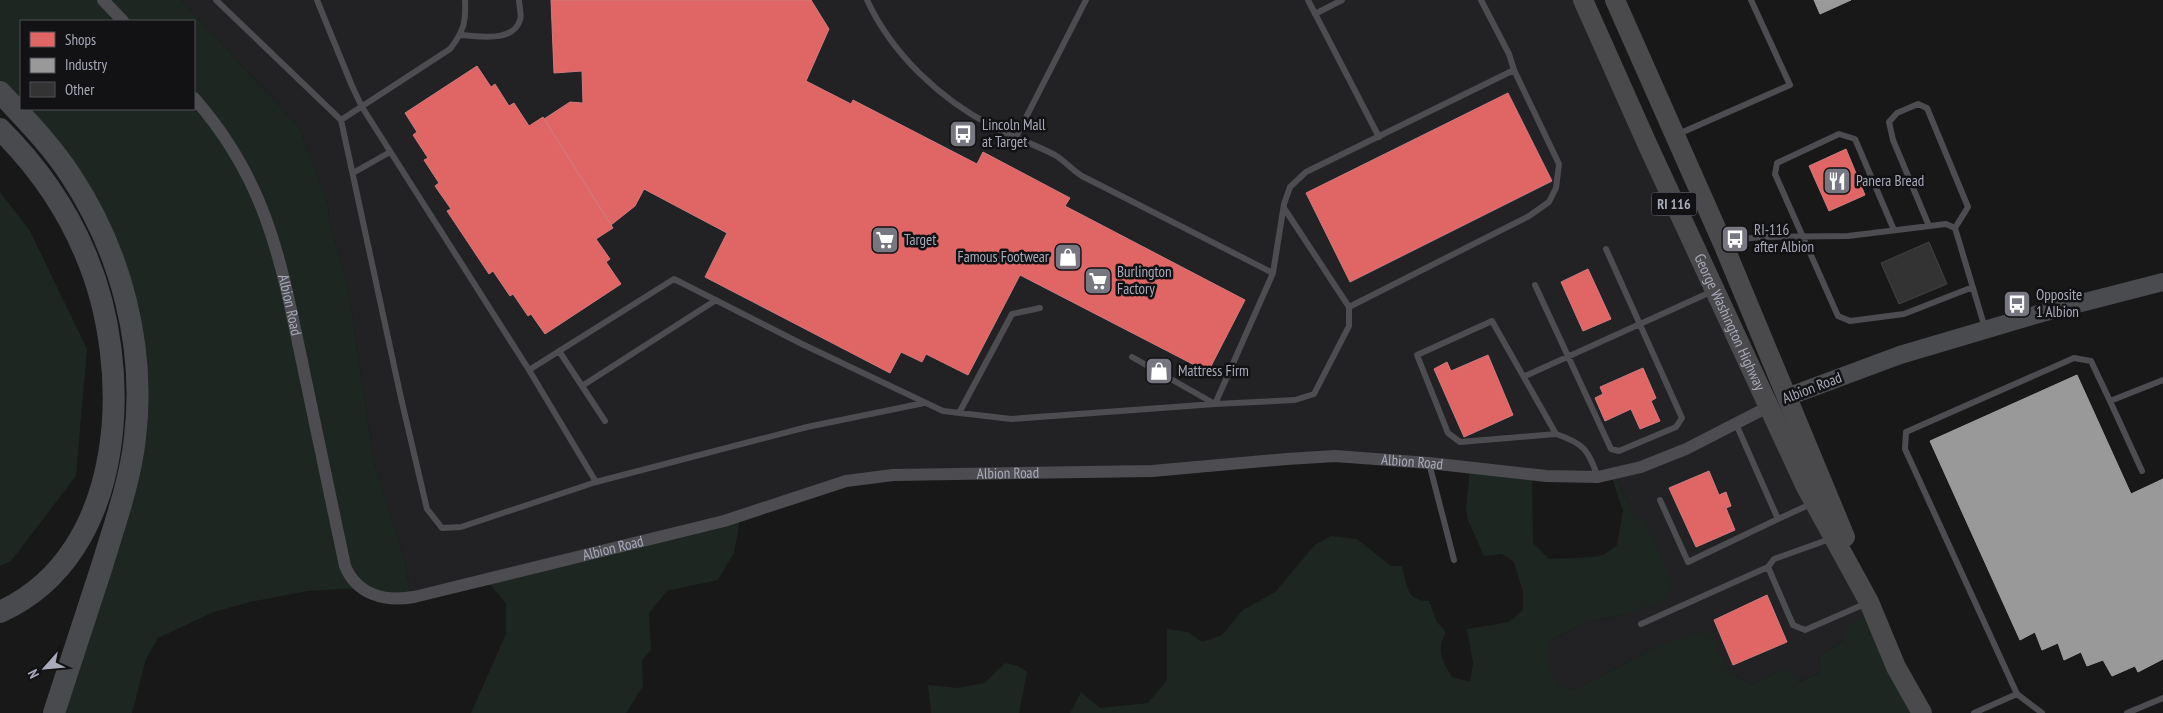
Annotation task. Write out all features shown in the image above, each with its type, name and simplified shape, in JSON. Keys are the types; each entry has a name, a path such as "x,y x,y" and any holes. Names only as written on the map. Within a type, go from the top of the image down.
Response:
{"highway":[{"path":"0,92 58,158 80,190 99,226 122,285 131,323 136,361 137,418 128,480 54,713"},
{"path":"0,128 50,186 86,253 99,291 109,335 113,397 111,436 104,476 86,529 67,560 53,576 21,600 0,612"}],"main road":[{"name":"George Washington Highway","path":"1583,0 1715,291 1826,489 1896,667"},
{"name":"George Washington Highway","path":"1615,0 1724,246 1815,503 1869,602 1896,667 1922,713"},
{"name":"Albion Road","path":"1778,401 1900,355 2042,313 2163,282"}],"street":[{"path":"103,0 122,20"},
{"name":"Albion Road","path":"195,99 215,123 238,157 266,214 288,295 345,566 358,587 374,595 394,599 428,594 717,522 831,485 877,476 1160,470 1335,456 1430,463 1546,476 1598,477 1641,467 1692,446 1778,401"}],"lane":[{"path":"216,0 341,120 427,509 442,528 461,526 596,482 807,428 925,403"},
{"path":"317,0 362,107 529,370 596,482"},
{"path":"341,120 445,53 461,35 465,18 465,0"},
{"path":"461,35 499,36 512,32 520,20 519,0"},
{"path":"867,0 874,15 921,75 942,94 971,114 1016,138 1057,156 1082,176 1273,273"},
{"path":"1016,138 1086,0"},
{"path":"1308,0 1379,137"},
{"path":"1315,14 1342,0"},
{"path":"1349,308 1529,216 1549,202 1556,188 1559,164 1514,70 1509,54 1481,0"},
{"path":"1675,135 1790,85 1751,0"},
{"path":"1214,404 1273,273 1284,208 1290,187 1306,172 1514,70"},
{"path":"1929,226 1893,140 1889,122 1897,112 1918,104 1927,108 1968,207 1955,228 1985,330"},
{"path":"1894,230 1855,139 1839,134 1777,163 1775,174 1838,316 1850,321 1904,314 1972,287"},
{"path":"353,173 390,152"},
{"path":"529,370 674,279 802,344 943,411 1011,419 1295,400 1314,394 1348,326 1349,308 1284,208"},
{"path":"1724,246 1741,238 1762,236 1804,238 1848,236 1946,224 1955,228"},
{"path":"1535,285 1611,448 1619,450 1676,426 1682,418 1606,249"},
{"path":"1525,376 1715,291"},
{"path":"582,386 716,300"},
{"path":"959,413 1012,314 1040,308"},
{"path":"1556,434 1525,376 1492,321 1417,354 1448,433 1460,442 1556,434 1575,441 1584,447 1590,456 1598,477"},
{"path":"559,351 605,421"},
{"path":"1132,357 1214,404"},
{"path":"2042,713 2017,694 1905,449 1906,432 2074,358 2091,361 2142,471"},
{"path":"2110,401 2162,382"},
{"path":"1736,424 1778,519"},
{"path":"1430,463 1454,560"},
{"path":"1660,500 1688,562 1815,503"},
{"path":"1641,624 1768,567 1774,559 1834,537"},
{"path":"1768,567 1794,625 1805,630 1869,602"},
{"path":"1974,713 2017,694"},
{"path":"2127,713 2163,698"}],"shaded area":[{"path":"0,0 181,0 299,127 328,204 329,220 347,282 374,462 405,561 409,587 415,594 389,598 361,588 308,591 250,602 214,612 158,638 146,659 132,713 59,713 114,539 135,316 25,110 195,110 195,20 20,20 20,104 0,83"},
{"path":"181,0 1587,0 1872,613 1845,640 1820,655 1819,673 1798,682 1787,668 1751,685 1729,672 1660,645 1574,690 1558,685 1548,667 1548,642 1584,623 1630,613 1636,519 1615,477 1562,477 1397,458 1143,469 852,476 779,502 415,594 409,587 405,561 374,462 347,282 329,220 328,204 299,127"},
{"path":"0,192 30,231 87,349 76,476 11,561 0,566"},
{"path":"1470,468 1532,478 1533,543 1549,559 1594,557 1605,554 1617,545 1623,511 1611,475 1615,477 1636,519 1644,519 1673,585 1665,599 1630,613 1584,623 1548,642 1548,667 1558,685 1574,690 1660,645 1709,631 1729,672 1751,685 1787,668 1799,682 1819,673 1820,655 1845,640 1845,628 1872,613 1926,713 1070,713 1081,692 1100,708 1148,703 1167,680 1167,629 1188,632 1202,642 1222,635 1243,610 1275,592 1315,545 1331,536 1357,539 1391,566 1402,566 1409,591 1421,601 1429,601 1437,622 1446,632 1441,650 1448,671 1452,677 1470,682 1473,663 1467,629 1509,622 1523,610 1523,592 1514,562 1502,554 1484,556 1468,520 1466,509"},
{"path":"741,514 734,553 718,580 667,591 649,613 651,650 642,660 643,686 626,713 471,713 506,634 506,603 484,578"},
{"path":"1005,663 1018,666 1027,672 1019,713 931,713 928,685 958,688 984,683"}],"building: Shops":[{"path":"551,0 811,0 829,29 806,81 851,104 853,100 977,164 983,152 1070,198 1065,206 1245,300 1208,372 1020,275 968,375 926,354 922,362 901,352 890,373 705,277 727,233 644,189 635,206 611,225 544,119 570,102 583,103 582,71 554,73"},
{"path":"477,66 491,87 495,84 509,106 514,103 529,126 543,117 613,228 596,239 610,259 606,262 621,284 545,334 531,314 528,316 513,294 510,296 493,271 489,274 447,211 451,209 435,186 439,183 424,160 428,158 413,135 417,132 405,113"},
{"path":"1508,93 1552,181 1350,282 1306,193"},
{"name":"Panera Bread","path":"1846,149 1865,195 1829,211 1809,166"},
{"path":"1588,269 1611,319 1583,331 1561,282"},
{"path":"1488,355 1513,415 1464,437 1434,369 1447,362 1451,371"},
{"path":"1643,368 1656,398 1651,401 1660,421 1640,429 1631,409 1605,421 1595,398 1603,394 1600,387"},
{"path":"1709,471 1719,495 1726,492 1731,506 1726,508 1735,530 1696,547 1669,488"},
{"path":"1767,595 1787,642 1733,665 1714,620"}],"building: Industry":[{"path":"1814,0 1851,0 1820,14"},
{"path":"2077,375 2131,494 2163,479 2163,659 2138,672 2135,666 2112,676 2103,660 2087,666 2081,652 2064,660 2058,643 2042,650 2035,632 2020,640 1930,441"}],"building: Other":[{"path":"1929,242 1947,284 1899,304 1881,263"}],"place":[{"name":"Lincoln Mall at Target","path":"963,134"},
{"name":"Panera Bread","path":"1837,181"},
{"name":"RI-116 after Albion","path":"1735,239"},
{"name":"Target","path":"885,240"},
{"name":"Famous Footwear","path":"1068,257"},
{"name":"Burlington Factory","path":"1098,281"},
{"name":"Opposite 1 Albion","path":"2017,304"},
{"name":"Mattress Firm","path":"1159,371"}]}
